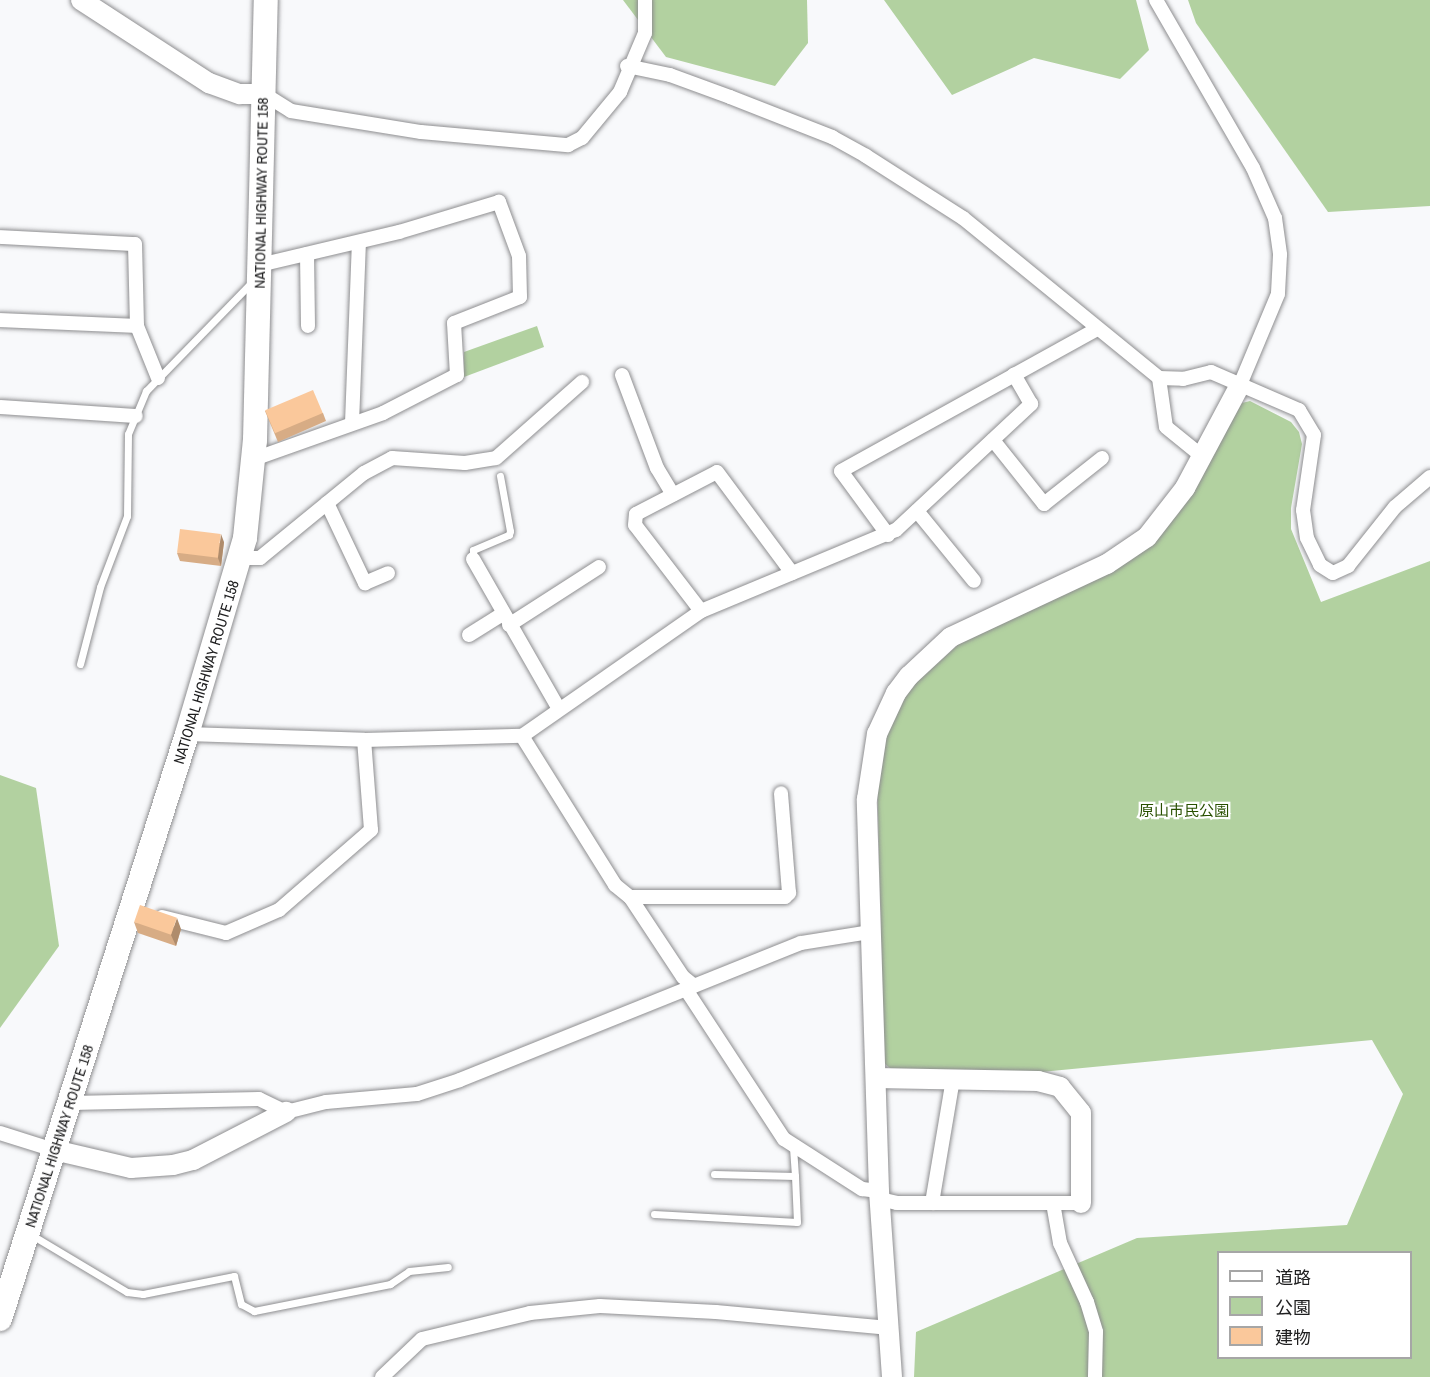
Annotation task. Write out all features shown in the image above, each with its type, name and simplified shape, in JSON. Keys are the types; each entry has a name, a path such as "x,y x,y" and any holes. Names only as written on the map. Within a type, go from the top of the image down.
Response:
{"highway":[{"name":"NATIONAL HIGHWAY ROUTE 158","path":"0,1319 54,1150 141,912 188,734 240,558 254,459 266,0"}],"street":[{"path":"81,0 209,83 240,94 264,94 291,111 421,132 568,145 582,138 620,92 627,66 645,33 645,0"},
{"path":"891,1377 880,1195 870,932 868,775 877,734 896,693 922,661 951,637 1130,550 1161,522 1203,458 1240,385 1278,294 1280,255 1275,218 1253,168 1156,0"},
{"path":"627,66 670,75 730,97 832,137 857,151 963,218 1159,378 1183,379 1211,372 1299,411 1308,422 1314,435 1314,450 1303,510 1307,538 1320,565 1333,573 1348,566 1395,507 1430,477"},
{"path":"254,459 352,423 457,375 454,323 520,297 519,256 499,202 359,242 307,254 259,270"},
{"path":"0,237 135,244 137,326 158,378"},
{"path":"352,423 359,242"},
{"path":"307,254 308,326"},
{"path":"0,320 137,326"},
{"path":"888,535 841,471 1097,329"},
{"path":"622,375 657,468 673,495"},
{"path":"188,734 200,737 364,740 522,736 702,611 888,535 917,511 1031,404 1014,375"},
{"path":"1159,378 1166,426 1203,458"},
{"path":"240,558 260,558 364,473 392,458 465,463 496,458 582,382"},
{"path":"0,407 136,416"},
{"path":"993,440 1044,504 1102,458"},
{"path":"702,611 636,525 636,514 717,472 792,573"},
{"path":"327,503 365,583 387,573"},
{"path":"917,511 974,581"},
{"path":"473,559 559,710"},
{"path":"469,635 506,619 599,567"},
{"path":"522,736 615,885 630,897 683,977 783,1139 862,1189 880,1195 932,1203 1080,1203 1080,1113 1068,1093 1038,1081 876,1078"},
{"path":"141,912 226,933 279,910 370,830 364,740"},
{"path":"630,897 785,897 789,892 781,793"},
{"path":"0,1133 54,1150 131,1168 173,1166 193,1160 286,1112 326,1102 417,1094 820,937 870,932"},
{"path":"932,1203 953,1079"},
{"path":"71,1103 259,1100 286,1112"},
{"path":"1053,1203 1060,1243 1095,1326 1095,1377"},
{"path":"382,1377 422,1339 530,1313 600,1306 716,1312 888,1328"}],"lane":[{"path":"80,664 100,587 127,516 128,434 146,392 259,270"},
{"path":"473,559 473,550 509,536 500,476"},
{"path":"654,1214 797,1222 793,1146"},
{"path":"714,1174 795,1176"},
{"path":"28,1232 127,1292 143,1294 234,1276 241,1304 254,1311 390,1284 409,1271 448,1267"}],"green space":[{"path":"623,0 807,0 808,43 775,86 666,57"},
{"path":"884,0 1136,0 1149,50 1120,79 1034,58 952,95"},
{"path":"1188,0 1430,0 1430,206 1328,212 1196,23"},
{"path":"537,326 544,347 464,377 464,352"},
{"name":"原山市民公園","path":"1250,401 1291,422 1299,432 1302,444 1291,508 1291,529 1321,602 1430,561 1430,1377 914,1377 916,1332 1137,1238 1347,1225 1403,1094 1372,1040 1041,1072 891,1069 884,1063 877,772 888,729 906,692 963,640 1131,560 1178,514 1242,403"},
{"path":"0,775 36,788 59,946 0,1028"}],"building":[{"path":"313,390 323,413 275,433 265,410"},
{"path":"180,529 221,534 218,558 177,553"},
{"path":"140,905 177,918 171,935 134,922"}]}
